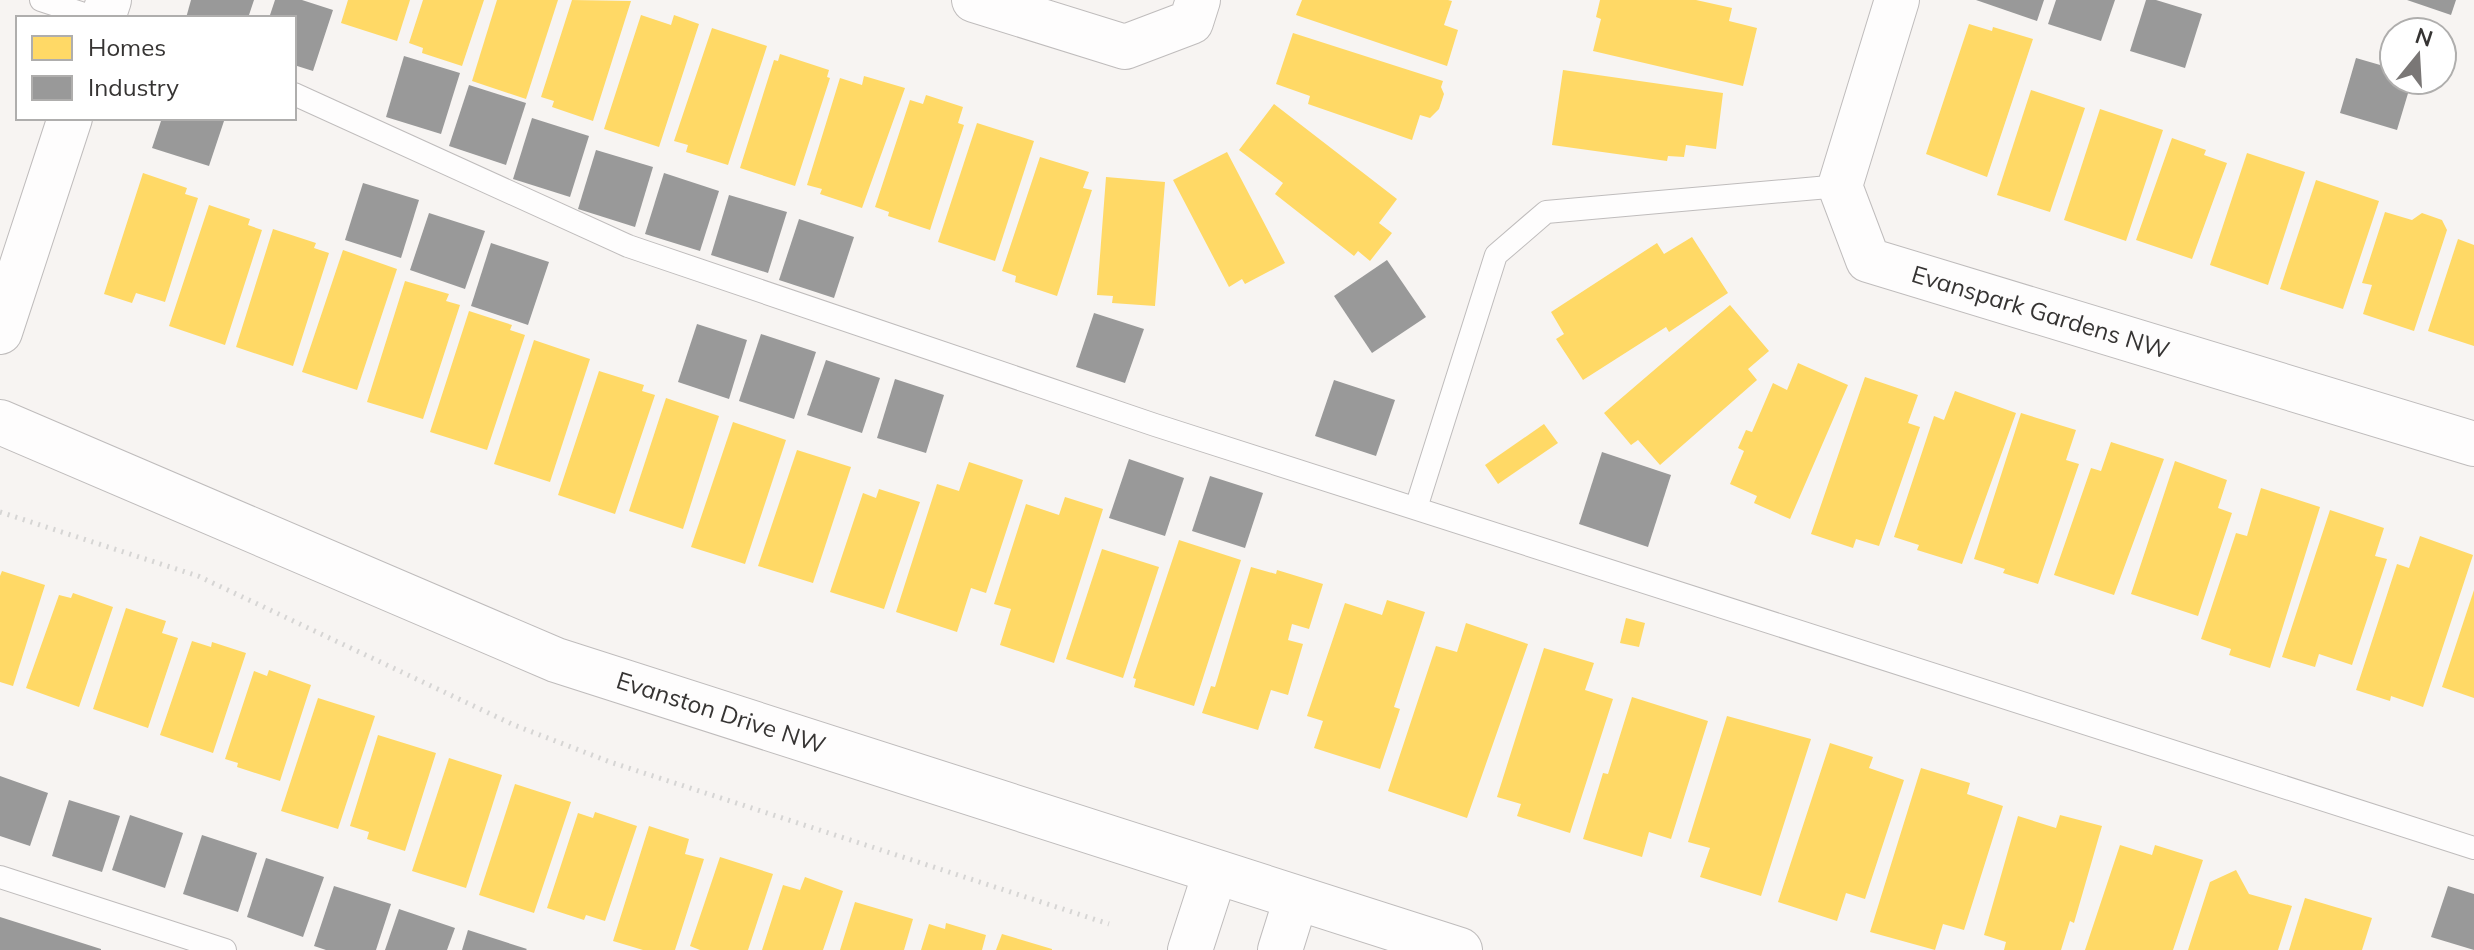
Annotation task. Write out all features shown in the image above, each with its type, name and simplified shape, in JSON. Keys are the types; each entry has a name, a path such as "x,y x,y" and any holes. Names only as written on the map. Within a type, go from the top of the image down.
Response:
{"street":[{"path":"974,0 1125,47 1191,22 1198,0"},
{"path":"1840,186 1897,0"},
{"path":"0,332 69,120"},
{"name":"Evanspark Gardens NW","path":"1840,186 1868,260 2474,444"},
{"name":"Evanston Drive NW","path":"0,422 556,660 1460,950"},
{"path":"1190,950 1215,873"},
{"path":"1280,950 1296,899"}],"lane":[{"path":"41,0 90,16"},
{"path":"296,95 628,246 1155,425 2474,848"},
{"path":"1416,508 1496,255 1546,212 1840,186"},
{"path":"0,877 225,950"}],"path":[{"path":"0,512 198,576 514,725 610,762 1109,924"}],"building: Homes":[{"path":"348,0 410,0 397,41 341,23"},
{"path":"423,0 484,0 462,66 422,53 423,48 409,43"},
{"path":"497,0 558,0 526,99 472,81"},
{"path":"572,0 631,1 593,121 552,107 554,101 541,97"},
{"path":"1302,0 1452,1 1444,25 1458,30 1447,66 1296,15"},
{"path":"1600,0 1696,0 1732,8 1729,21 1757,28 1743,86 1593,51 1601,19 1596,17"},
{"path":"641,15 671,25 674,15 699,24 659,147 604,129"},
{"path":"1969,24 1992,31 1993,27 2033,39 1987,177 1926,154"},
{"path":"712,28 767,46 728,165 686,152 688,145 674,141"},
{"path":"1293,33 1443,81 1441,87 1444,94 1439,109 1430,118 1420,115 1412,140 1308,104 1310,96 1276,84"},
{"path":"780,54 829,70 827,77 830,78 795,186 740,168 774,60 778,61"},
{"path":"1563,70 1723,93 1716,149 1686,145 1684,157 1668,156 1667,161 1552,145"},
{"path":"864,76 905,88 862,208 820,194 822,189 807,185 840,78 862,85"},
{"path":"2031,90 2085,108 2050,212 1997,195"},
{"path":"926,95 963,107 958,123 964,125 930,230 888,216 889,212 875,207 910,100 923,104"},
{"path":"1274,104 1397,199 1379,223 1392,233 1370,261 1358,251 1354,256 1275,194 1283,183 1239,150"},
{"path":"2100,109 2163,130 2126,241 2064,220"},
{"path":"977,123 1034,141 995,261 938,242"},
{"path":"2172,138 2206,150 2204,155 2227,163 2192,259 2136,240"},
{"path":"1227,152 1285,263 1245,284 1242,279 1229,287 1173,180"},
{"path":"2247,153 2305,172 2268,285 2210,265"},
{"path":"1040,157 1089,172 1083,188 1092,190 1057,296 1015,282 1016,276 1002,271"},
{"path":"143,173 187,188 185,194 198,198 165,302 136,293 132,303 104,294"},
{"path":"1106,177 1165,182 1155,306 1112,303 1113,296 1097,295"},
{"path":"2316,180 2379,201 2343,309 2280,289"},
{"path":"209,205 250,219 248,225 262,230 225,345 169,326"},
{"path":"2385,212 2412,220 2422,213 2442,220 2447,230 2414,331 2363,314 2372,285 2362,283"},
{"path":"273,229 316,243 314,248 329,253 293,366 236,347"},
{"path":"1692,237 1728,293 1669,332 1666,327 1583,380 1556,339 1564,334 1551,312 1657,243 1664,254"},
{"path":"2458,239 2474,245 2474,346 2428,331"},
{"path":"343,250 397,269 357,390 302,372"},
{"path":"405,281 449,294 446,301 460,305 423,419 367,402"},
{"path":"1730,305 1769,351 1748,369 1757,380 1660,465 1638,440 1631,445 1604,413"},
{"path":"469,311 512,325 510,330 525,335 487,450 430,432"},
{"path":"534,340 590,359 550,482 494,464"},
{"path":"1798,363 1848,385 1790,519 1754,503 1757,496 1730,484 1744,451 1738,448 1746,430 1752,432 1773,383 1787,390"},
{"path":"599,371 644,385 642,391 655,395 615,514 558,495"},
{"path":"1865,377 1918,395 1908,423 1920,427 1879,546 1856,539 1853,548 1811,534"},
{"path":"1955,391 2016,413 1962,564 1917,550 1919,545 1894,537 1934,416 1944,420"},
{"path":"666,398 719,416 683,529 629,511"},
{"path":"2021,413 2076,430 2066,460 2079,464 2038,584 2003,573 2005,569 1974,559"},
{"path":"733,422 786,440 745,564 691,547"},
{"path":"1544,424 1558,443 1498,484 1485,465"},
{"path":"2111,442 2164,459 2114,595 2054,575 2091,468 2101,471"},
{"path":"797,450 851,467 813,583 758,566"},
{"path":"2175,461 2227,480 2218,508 2232,513 2198,616 2131,594"},
{"path":"969,462 1023,480 986,593 971,588 957,632 896,612 937,484 959,491"},
{"path":"2261,488 2320,507 2270,668 2229,655 2231,649 2201,639 2236,533 2247,536"},
{"path":"879,489 920,502 884,609 830,592 863,493 876,498"},
{"path":"1065,497 1103,509 1054,663 1000,645 1011,609 994,604 1026,504 1059,515"},
{"path":"2330,510 2384,528 2375,556 2387,559 2352,665 2319,654 2315,667 2282,657"},
{"path":"2420,536 2473,555 2423,707 2391,696 2390,701 2356,690 2397,564 2409,568"},
{"path":"1179,540 1241,560 1194,706 1134,687 1136,679 1133,678"},
{"path":"1102,549 1159,567 1123,678 1066,659"},
{"path":"1251,567 1276,574 1277,570 1323,584 1309,629 1292,624 1288,640 1303,644 1288,695 1271,690 1258,730 1202,713 1211,686 1215,687"},
{"path":"2,571 45,585 13,686 0,682"},
{"path":"2474,590 2474,698 2442,687"},
{"path":"73,593 113,607 79,707 26,688 59,595 71,598"},
{"path":"1387,600 1425,612 1394,707 1400,709 1380,769 1314,748 1323,721 1307,716 1345,603 1382,615"},
{"path":"126,608 166,621 162,633 178,638 148,728 93,709"},
{"path":"1626,618 1645,623 1639,647 1620,643"},
{"path":"1466,623 1528,644 1467,818 1388,791 1436,646 1457,652"},
{"path":"192,641 211,647 212,642 246,653 213,753 160,735"},
{"path":"1544,648 1594,663 1585,690 1613,699 1570,833 1517,816 1521,804 1497,797"},
{"path":"269,670 311,685 280,781 237,767 238,763 225,759 254,671 267,676"},
{"path":"1632,697 1708,721 1671,839 1649,832 1642,857 1583,839 1603,773 1608,774"},
{"path":"318,698 375,716 338,829 281,811"},
{"path":"1727,716 1811,739 1761,896 1700,877 1710,848 1688,842"},
{"path":"378,735 436,753 405,851 367,839 369,832 350,826"},
{"path":"1830,743 1873,757 1869,768 1904,780 1865,899 1846,893 1837,921 1778,902"},
{"path":"449,758 502,775 466,888 412,871"},
{"path":"1921,768 1970,783 1967,794 2003,806 1964,930 1943,924 1935,950 1870,932"},
{"path":"515,784 571,802 534,913 479,895"},
{"path":"595,812 637,826 605,921 586,915 584,920 547,908 578,813 593,818"},
{"path":"2060,815 2102,826 2074,923 2070,921 2061,950 2004,950 2006,942 1984,935 2018,816 2056,828"},
{"path":"649,826 689,839 685,854 704,859 675,950 643,950 613,941"},
{"path":"2120,845 2152,855 2155,845 2203,860 2173,950 2085,950"},
{"path":"720,857 773,874 748,950 700,950 690,946"},
{"path":"2236,870 2249,894 2292,906 2278,950 2188,950 2210,882"},
{"path":"805,877 843,891 823,950 762,950 783,885 800,890"},
{"path":"2305,898 2372,918 2362,950 2289,950"},
{"path":"855,902 913,919 904,950 840,950"},
{"path":"946,923 986,935 982,950 921,950 929,924 945,929"},
{"path":"1002,934 1052,949 1052,950 996,950"}],"building: Industry":[{"path":"191,0 254,0 249,16 187,16"},
{"path":"275,0 302,0 333,10 313,71 296,66 296,16 270,16"},
{"path":"1976,0 2044,0 2037,21"},
{"path":"2056,0 2115,0 2101,41 2048,24"},
{"path":"2146,0 2156,0 2202,14 2185,68 2130,51"},
{"path":"2407,0 2456,0 2451,15"},
{"path":"404,56 460,73 441,134 386,117"},
{"path":"2356,58 2378,64 2378,96 2407,96 2397,130 2340,113"},
{"path":"469,85 526,103 506,165 449,146"},
{"path":"532,118 589,136 570,197 513,179"},
{"path":"161,120 224,120 209,166 152,148"},
{"path":"596,150 653,167 635,227 578,209"},
{"path":"664,173 719,191 700,251 645,234"},
{"path":"363,183 419,200 401,258 345,240"},
{"path":"729,195 787,212 768,273 711,255"},
{"path":"429,213 485,231 465,289 410,270"},
{"path":"799,219 854,237 834,298 779,280"},
{"path":"491,243 549,262 528,325 471,306"},
{"path":"1387,260 1426,317 1372,353 1334,296"},
{"path":"1094,313 1144,329 1125,383 1076,367"},
{"path":"697,324 747,340 729,399 678,382"},
{"path":"761,334 816,352 794,419 739,401"},
{"path":"826,360 880,378 862,433 807,415"},
{"path":"895,379 944,395 926,453 877,438"},
{"path":"1334,380 1395,400 1376,456 1315,436"},
{"path":"1602,452 1671,475 1648,547 1579,524"},
{"path":"1129,459 1184,478 1165,536 1109,518"},
{"path":"1210,476 1263,493 1245,548 1192,531"},
{"path":"0,776 48,793 30,846 0,836"},
{"path":"69,800 120,816 102,872 52,856"},
{"path":"130,815 183,833 165,888 112,870"},
{"path":"202,835 257,853 238,912 183,894"},
{"path":"266,858 324,877 303,937 247,917"},
{"path":"334,886 391,904 376,950 326,950 314,946"},
{"path":"2448,886 2474,894 2474,950 2431,937"},
{"path":"399,909 455,928 447,950 385,950"},
{"path":"0,917 101,949 101,950 0,950"},
{"path":"468,930 527,949 462,950"}]}
